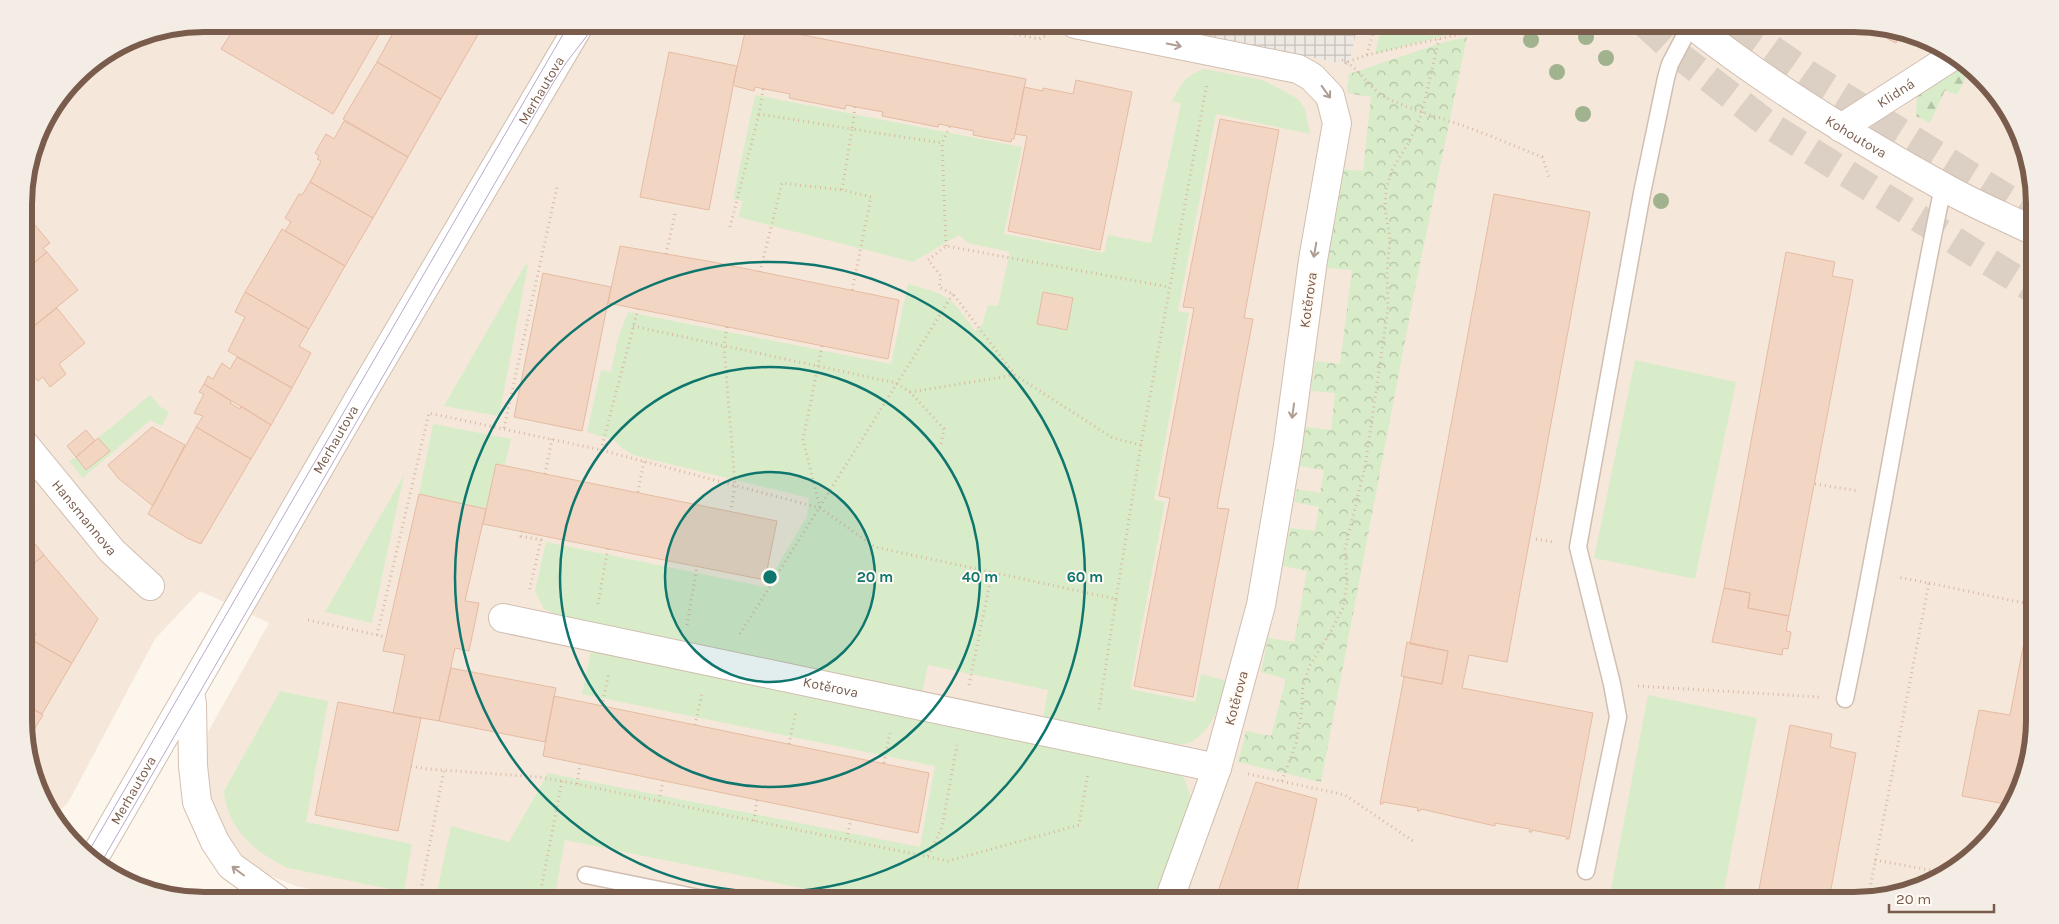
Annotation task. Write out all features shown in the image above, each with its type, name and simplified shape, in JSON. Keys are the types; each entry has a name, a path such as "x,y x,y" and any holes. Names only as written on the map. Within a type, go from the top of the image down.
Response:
{"street":[{"name":"Merhautova","path":"97,853 361,395 575,32"},
{"name":"Kotěrova","path":"1113,32 1298,69 1312,77 1330,96 1337,123 1314,260 1288,444 1261,605 1218,768 1172,891"},
{"name":"Kohoutova","path":"1702,32 1749,68 1841,128 1943,187 2026,227"},
{"name":"Klidná","path":"1841,128 1947,60"},
{"name":"Hansmannova","path":"33,454 112,551 150,586"},
{"name":"Kotěrova","path":"513,620 1218,768"},
{"path":"190,693 192,704 193,766 197,802 216,842 232,866 267,892"}],"lane":[{"path":"1586,871 1618,718 1612,684 1578,547 1642,193 1666,78 1670,64 1687,32"},
{"path":"1845,699 1872,573 1883,495 1943,187"},
{"path":"586,875 668,892"}],"path":[{"path":"1008,32 1039,39 1046,35"},
{"path":"1367,55 1373,32"},
{"path":"1347,62 1367,55 1467,32"},
{"path":"1282,781 1296,743 1301,716 1303,685 1309,668 1343,608 1347,582 1344,549 1366,467 1388,309 1387,272 1390,237 1386,210 1386,189 1392,170 1409,142 1422,113 1440,38"},
{"path":"1098,719 1141,445 1212,53"},
{"path":"1339,58 1356,68 1374,89 1384,96 1422,113 1450,121 1542,157 1549,177"},
{"path":"730,227 759,114 763,88"},
{"path":"842,190 855,107"},
{"path":"759,114 942,144"},
{"path":"946,246 942,144 950,126"},
{"path":"760,272 782,183 842,190 871,197 852,291"},
{"path":"504,428 557,187"},
{"path":"666,254 675,214"},
{"path":"1141,445 1113,438 1015,375 953,294 939,288 940,276 928,260 946,246 1168,288"},
{"path":"721,664 953,294"},
{"path":"601,450 638,309"},
{"path":"633,326 896,383 910,392 944,429 941,444"},
{"path":"727,327 724,345 735,485 731,511"},
{"path":"820,508 804,440 822,346"},
{"path":"910,392 1015,375"},
{"path":"377,635 429,413 601,450 820,508 875,547 1116,599"},
{"path":"545,474 552,439"},
{"path":"638,492 644,461"},
{"path":"1816,484 1883,495"},
{"path":"513,620 541,540 521,536 522,531"},
{"path":"592,636 608,548"},
{"path":"682,656 697,566"},
{"path":"928,856 942,827 992,573"},
{"path":"1872,573 2024,603"},
{"path":"1870,891 1929,583"},
{"path":"308,620 386,637"},
{"path":"1612,684 1845,699"},
{"path":"577,784 580,764"},
{"path":"411,766 539,777 562,781 948,861 1079,824 1089,769"},
{"path":"1218,768 1345,795 1413,841"},
{"path":"421,892 444,770"},
{"path":"659,801 663,780"},
{"path":"541,892 562,781"},
{"path":"754,821 757,800"},
{"path":"847,840 851,819"},
{"path":"1875,860 1935,871"}],"shaded area":[{"path":"204,32 1186,32 1349,65 1356,32 1855,32 1888,36 1910,42 1941,56 1959,68 1991,100 2003,118 2021,160 2026,204 2026,731 2023,753 2021,764 2003,806 1976,841 1941,868 1899,886 1866,891 325,892 296,886 259,871 246,861 210,811 203,768 208,732 269,623 200,591 155,639 69,801 59,811 46,785 38,764 32,720 34,182 38,160 50,128 61,109 75,91 109,61 128,50 160,38"},
{"path":"1186,32 1356,32 1349,65"}],"green space":[{"path":"1380,32 1458,32 1375,54"},
{"path":"1467,37 1416,283 1321,782 1238,762 1246,731 1271,736 1286,679 1261,672 1268,638 1294,642 1307,571 1283,566 1290,528 1315,531 1319,507 1294,502 1297,489 1320,493 1324,470 1299,466 1306,427 1331,430 1335,393 1311,391 1315,361 1340,364 1352,270 1327,268 1338,169 1363,171 1371,97 1347,93 1349,74 1441,43"},
{"path":"1946,64 1967,75 1957,95 1945,90 1930,123 1916,116 1917,95"},
{"path":"1204,69 1263,80 1298,99 1305,109 1310,134 1216,114 1178,311 1189,313 1154,500 1165,502 1130,689 1195,702 1201,674 1227,681 1214,716 1204,732 1197,738 1187,744 1169,744 1043,718 1048,690 928,665 922,693 570,621 544,609 535,591 546,542 765,587 807,516 809,498 633,455 614,440 587,432 601,370 611,372 618,338 628,312 891,364 908,284 948,298 960,310 975,331 982,325 988,305 998,306 1010,252 968,243 959,235 913,262 738,217 743,201 733,199 755,95 1022,147 1004,234 1104,253 1108,235 1151,243 1181,103 1172,102 1185,80"},
{"path":"525,265 528,265 499,416 444,406"},
{"path":"1635,360 1736,382 1695,579 1594,558"},
{"path":"150,395 161,407 169,412 162,426 150,420 83,478 69,461 76,457 87,470 109,451 98,438"},
{"path":"433,424 511,439 505,465 496,464 486,509 419,494"},
{"path":"404,475 372,623 325,612"},
{"path":"592,646 1159,763 1184,778 1192,800 1160,891 820,892 565,840 556,892 437,892 451,826 509,842 548,773 920,847 935,766 582,694"},
{"path":"280,691 328,701 306,822 412,844 404,892 288,868 276,862 254,847 237,828 226,804 224,791"},
{"path":"1648,695 1757,718 1724,891 1611,891"}],"building":[{"path":"232,32 380,32 333,114 221,49"},
{"path":"394,32 479,32 441,99 377,62"},
{"path":"745,32 788,32 1026,79 1014,139 1011,142 973,135 974,131 939,124 938,127 882,116 883,112 846,105 845,109 789,98 790,94 755,87 754,91 733,84"},
{"path":"1879,34 1898,39 1896,43"},
{"path":"669,52 737,66 709,210 640,197"},
{"path":"377,62 441,99 408,157 343,119"},
{"path":"1076,80 1132,92 1100,250 1008,231 1027,136 1015,134 1024,87 1043,91 1043,88 1073,94"},
{"path":"1220,119 1279,130 1244,318 1253,319 1217,508 1229,509 1193,697 1134,686 1170,498 1159,496 1194,308 1183,307"},
{"path":"344,121 408,157 373,218 310,182 321,161 317,159 319,156 315,153 326,134 334,139"},
{"path":"310,182 373,218 345,266 285,231 291,222 285,218 299,194 302,195"},
{"path":"1494,194 1590,212 1507,662 1469,655 1462,688 1593,713 1569,839 1532,830 1532,832 1529,832 1530,829 1495,823 1495,826 1421,809 1417,811 1418,808 1383,802 1383,804 1380,804 1404,677 1442,684 1448,651 1410,644"},
{"path":"33,223 50,243 43,248 47,252 33,264"},
{"path":"282,229 345,266 309,329 245,292"},
{"path":"620,246 713,262 899,300 888,359 608,303"},
{"path":"47,252 78,290 33,327 33,264"},
{"path":"1786,252 1835,262 1832,276 1853,280 1789,616 1748,608 1750,593 1724,588"},
{"path":"543,273 611,287 582,431 514,417"},
{"path":"245,292 309,329 299,346 311,353 292,388 228,351 245,317 235,312"},
{"path":"1043,292 1073,298 1067,330 1037,324"},
{"path":"57,308 85,343 59,364 66,374 50,387 43,377 38,381 35,378 33,379 33,327"},
{"path":"237,357 292,388 271,425 204,384 208,376 213,379 222,363 230,369"},
{"path":"204,384 231,401 230,403 240,409 241,406 271,425 251,459 196,427 203,416 194,413 204,394 199,392"},
{"path":"152,427 185,445 153,506 118,478 108,465"},
{"path":"196,427 251,459 201,544 187,538 148,514"},
{"path":"86,430 95,441 76,457 67,446"},
{"path":"98,438 110,451 86,470 76,457"},
{"path":"496,464 777,521 765,580 483,524"},
{"path":"419,494 486,509 465,601 479,603 469,651 455,648 439,721 393,713 405,655 383,651"},
{"path":"32,540 44,555 32,565"},
{"path":"44,555 98,619 72,663 32,640 36,634 32,629 32,565"},
{"path":"1724,588 1750,593 1748,608 1789,616 1786,631 1791,632 1788,649 1783,648 1782,655 1712,642"},
{"path":"2026,632 2026,731 2021,764 2013,785 2004,804 1962,796 1979,710 2010,715"},
{"path":"32,640 72,663 42,714 32,708"},
{"path":"1407,642 1448,651 1442,684 1401,676"},
{"path":"451,668 556,688 545,742 439,721"},
{"path":"554,696 929,773 918,833 543,756"},
{"path":"338,702 421,718 398,831 315,815"},
{"path":"32,708 43,715 33,731"},
{"path":"1790,725 1832,734 1830,747 1856,753 1831,891 1759,891"},
{"path":"1256,782 1317,799 1297,891 1218,891"}],"tunnel":[{"path":"1654,32 1681,57 1769,125 2026,285"},
{"path":"1748,32 1806,73 2026,210"}],"tram line":[{"path":"91,848 564,32"},
{"path":"104,858 553,83 590,32"}]}
